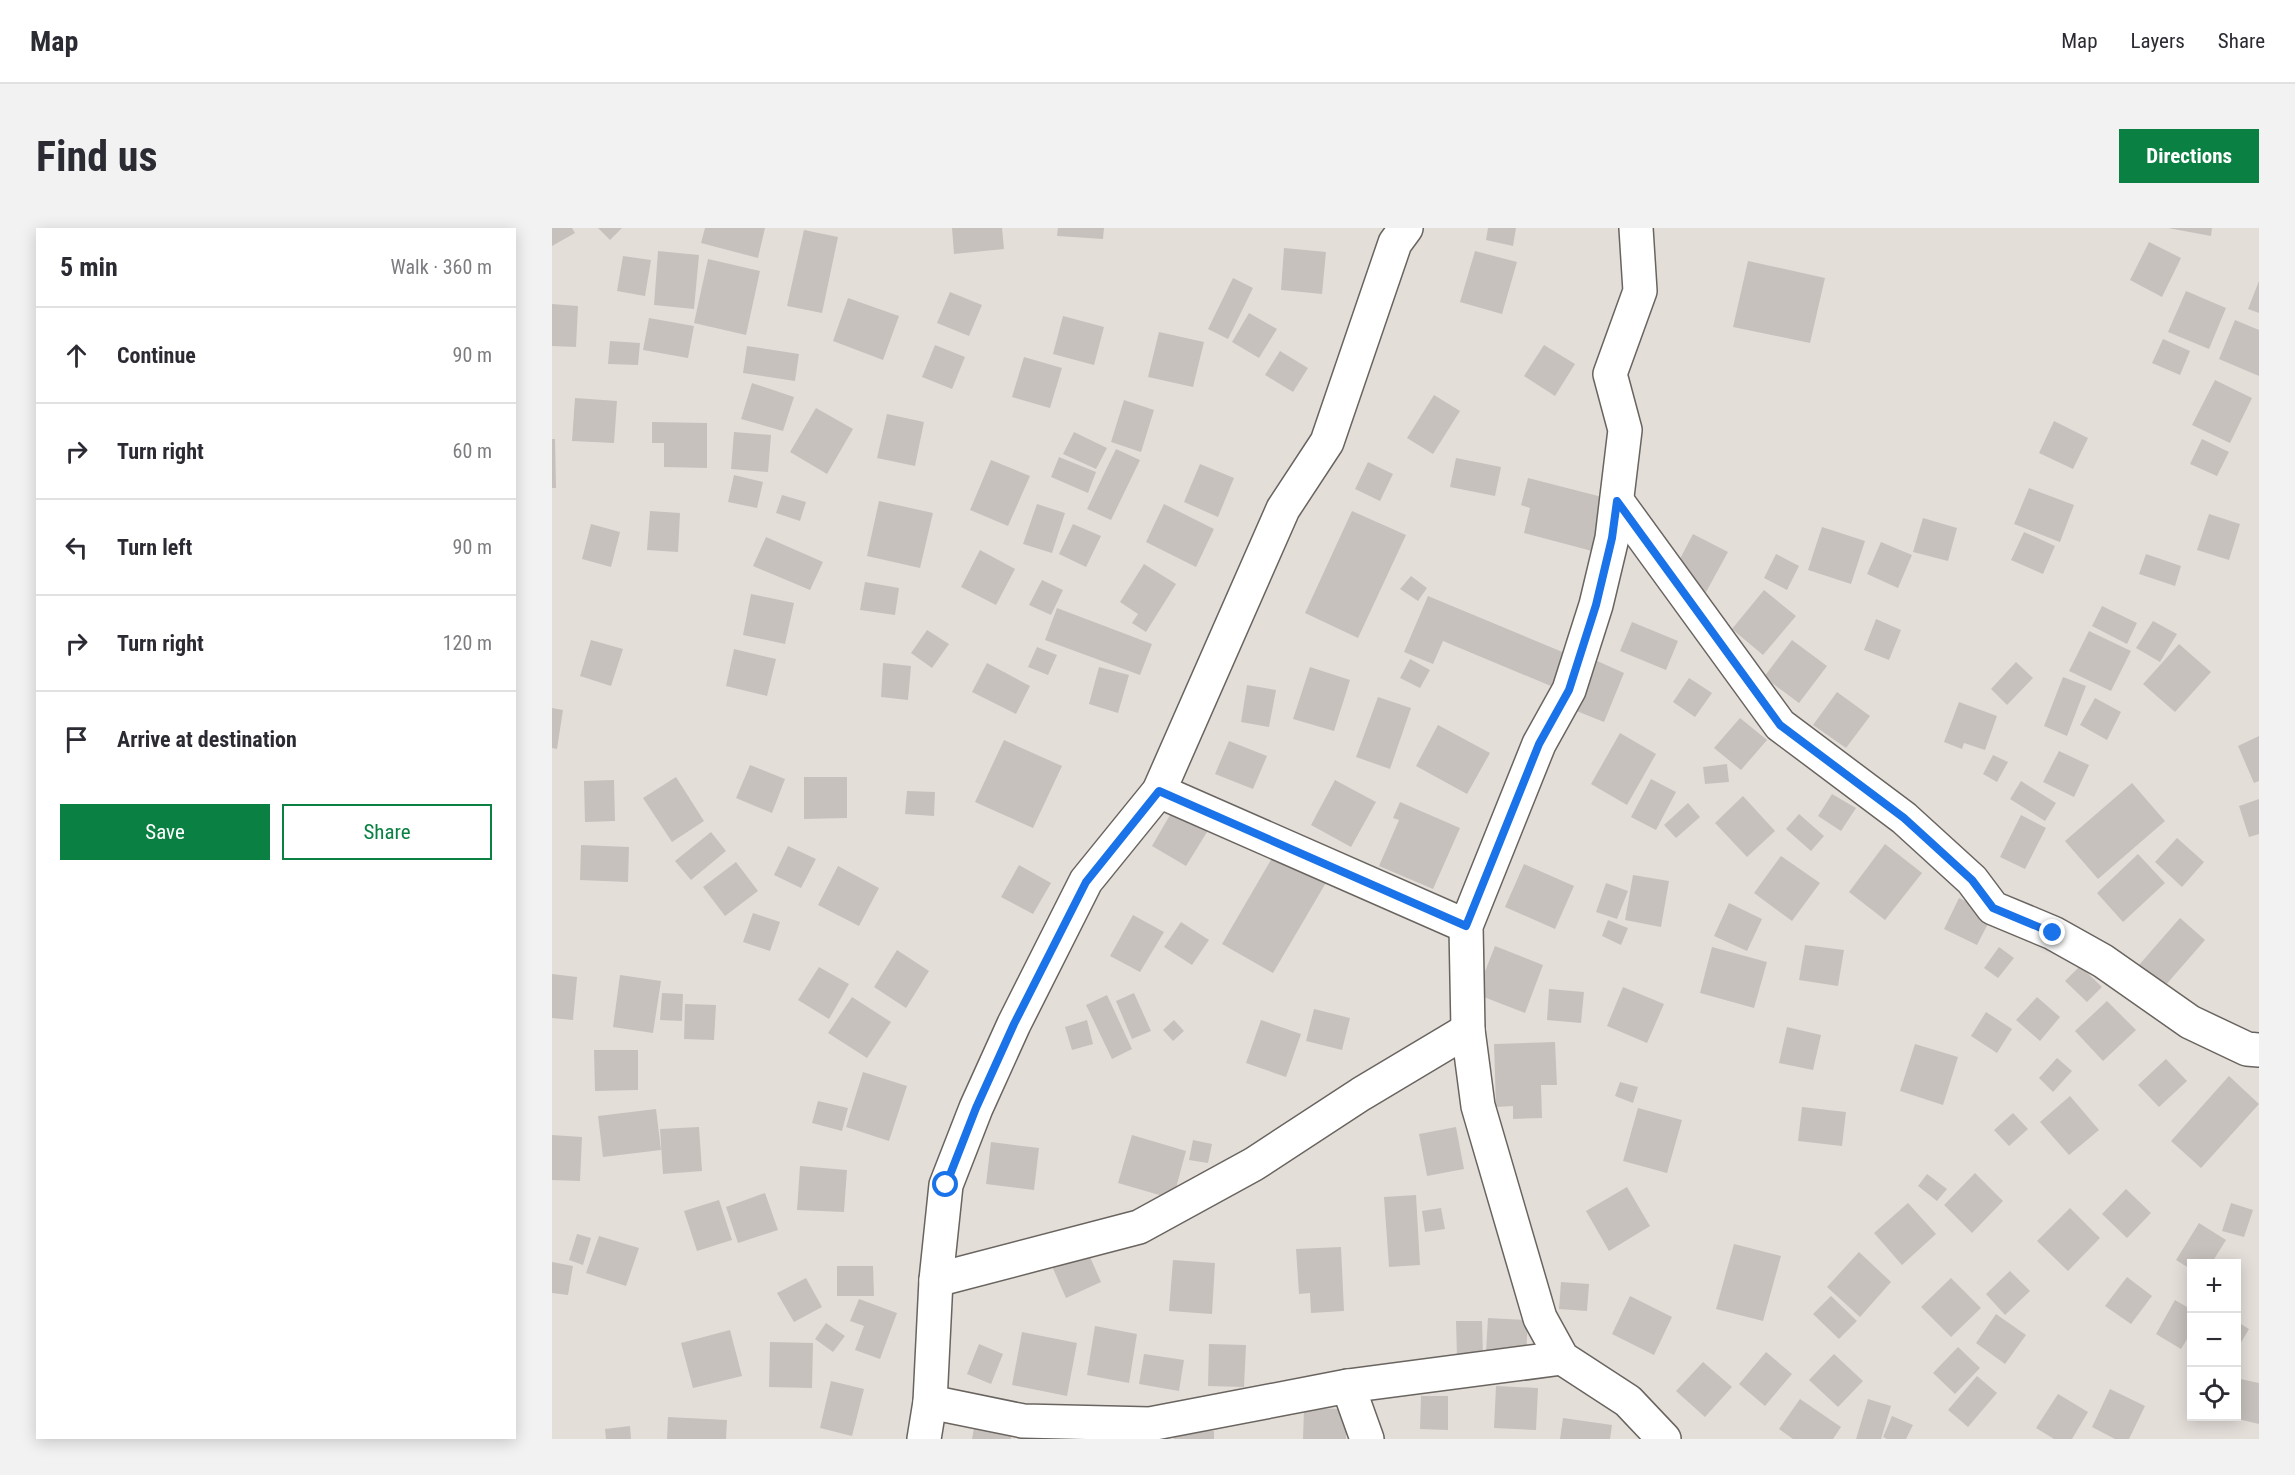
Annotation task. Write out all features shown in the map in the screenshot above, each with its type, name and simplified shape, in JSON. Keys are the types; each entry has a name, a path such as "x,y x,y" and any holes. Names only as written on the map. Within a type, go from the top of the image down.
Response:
{"street":[{"path":"924,1439 930,1402 936,1280 946,1185 981,1097 1014,1024 1086,882 1159,791 1283,509 1327,442 1395,243 1406,228"},
{"path":"1636,228 1640,291 1610,374 1625,430 1612,538 1596,605 1569,690 1539,744 1466,926 1468,1030 1478,1106 1540,1318 1562,1358 1628,1401 1664,1439"},
{"path":"1617,501 1780,725 1904,818 1972,880 1993,908 2053,933 2103,961 2190,1022 2247,1049 2259,1050"},
{"path":"1159,791 1466,926"},
{"path":"936,1280 1138,1227 1254,1164 1361,1094 1468,1030"},
{"path":"930,1402 1023,1421 1150,1424 1348,1386 1562,1358"},
{"path":"1348,1386 1367,1439"}],"building":[{"path":"552,228 572,228 575,233 552,246"},
{"path":"598,228 622,228 610,240"},
{"path":"705,228 765,228 758,258 701,243"},
{"path":"952,228 1002,228 1004,249 954,254"},
{"path":"1058,228 1104,228 1103,239 1057,236"},
{"path":"1488,228 1516,228 1513,246 1486,240"},
{"path":"2168,228 2212,228 2211,236"},
{"path":"804,230 838,237 822,313 787,306"},
{"path":"2149,242 2181,258 2162,297 2130,280"},
{"path":"1284,248 1326,252 1322,294 1281,290"},
{"path":"658,251 699,255 694,309 654,305"},
{"path":"1475,251 1517,262 1502,314 1460,302"},
{"path":"623,256 651,260 645,296 617,291"},
{"path":"708,259 760,271 746,335 694,323"},
{"path":"1748,261 1825,278 1810,343 1733,327"},
{"path":"1233,278 1253,288 1228,339 1208,329"},
{"path":"2259,281 2259,313 2248,309"},
{"path":"2186,291 2226,308 2209,349 2168,332"},
{"path":"950,292 982,305 969,336 937,323"},
{"path":"848,298 899,316 883,360 833,341"},
{"path":"552,304 578,306 576,347 552,346"},
{"path":"1249,313 1277,329 1259,358 1232,342"},
{"path":"1063,316 1104,327 1094,365 1053,354"},
{"path":"649,318 694,326 688,358 643,350"},
{"path":"2235,320 2259,330 2259,376 2219,359"},
{"path":"1159,332 1204,342 1193,387 1148,377"},
{"path":"2163,339 2190,351 2180,375 2152,363"},
{"path":"610,341 640,343 638,365 608,364"},
{"path":"935,345 965,357 952,389 922,377"},
{"path":"1544,345 1575,364 1555,396 1524,376"},
{"path":"747,346 799,354 795,381 743,373"},
{"path":"1280,351 1308,368 1293,392 1265,375"},
{"path":"1024,357 1062,368 1050,408 1012,397"},
{"path":"2215,380 2252,398 2230,443 2192,425"},
{"path":"752,383 794,397 783,431 741,419"},
{"path":"1434,395 1460,411 1433,454 1407,438"},
{"path":"575,398 617,401 614,443 572,441"},
{"path":"1124,400 1154,410 1141,452 1111,442"},
{"path":"816,408 853,429 827,474 790,452"},
{"path":"887,414 924,422 915,466 877,458"},
{"path":"2054,421 2088,438 2073,469 2039,453"},
{"path":"652,422 707,423 707,468 664,467 664,443 652,443"},
{"path":"734,432 771,435 768,472 731,469"},
{"path":"1074,432 1107,448 1096,469 1063,454"},
{"path":"552,439 555,439 556,488 552,488"},
{"path":"2202,439 2229,452 2217,476 2190,464"},
{"path":"1116,449 1140,460 1111,520 1087,509"},
{"path":"1059,457 1096,472 1088,493 1051,477"},
{"path":"1456,458 1501,467 1495,496 1450,487"},
{"path":"991,460 1030,476 1008,526 970,510"},
{"path":"1368,462 1393,474 1380,501 1355,489"},
{"path":"1200,464 1234,478 1218,517 1184,502"},
{"path":"734,475 763,482 757,508 728,502"},
{"path":"1528,478 1606,498 1592,551 1524,533 1530,508 1521,505"},
{"path":"2029,488 2074,505 2060,542 2014,524"},
{"path":"782,495 806,502 800,521 776,513"},
{"path":"879,501 933,513 920,568 867,556"},
{"path":"1037,504 1065,513 1052,553 1023,544"},
{"path":"1164,504 1214,529 1196,567 1146,542"},
{"path":"650,511 680,513 678,552 647,550"},
{"path":"1352,511 1406,535 1358,638 1305,613"},
{"path":"2209,514 2240,524 2229,560 2197,550"},
{"path":"1923,518 1957,528 1948,561 1913,552"},
{"path":"591,524 620,532 611,567 582,559"},
{"path":"1073,524 1101,536 1086,567 1059,554"},
{"path":"1822,527 1865,541 1851,584 1808,570"},
{"path":"2024,532 2055,546 2043,574 2011,560"},
{"path":"1693,534 1728,552 1706,592 1672,574"},
{"path":"766,537 823,562 810,590 753,566"},
{"path":"1881,542 1912,555 1898,588 1867,574"},
{"path":"980,550 1015,569 996,605 961,587"},
{"path":"1776,554 1799,566 1787,590 1764,578"},
{"path":"2146,554 2181,566 2175,586 2139,574"},
{"path":"1144,564 1176,584 1146,632 1132,623 1138,614 1120,602"},
{"path":"1411,576 1427,588 1418,601 1400,589"},
{"path":"1042,580 1063,590 1051,615 1029,605"},
{"path":"865,582 899,588 895,615 860,610"},
{"path":"1764,590 1796,616 1763,655 1732,629"},
{"path":"751,594 794,603 785,644 743,635"},
{"path":"1428,596 1572,656 1558,689 1443,641 1433,664 1404,652"},
{"path":"2102,606 2137,623 2127,644 2092,626"},
{"path":"1057,608 1152,644 1140,675 1045,640"},
{"path":"1876,619 1901,630 1889,660 1864,650"},
{"path":"2153,621 2177,634 2160,662 2136,648"},
{"path":"1632,622 1678,641 1666,670 1620,651"},
{"path":"927,630 949,644 932,668 911,653"},
{"path":"2089,631 2131,651 2111,691 2069,671"},
{"path":"591,640 623,649 611,686 580,676"},
{"path":"1792,640 1827,666 1799,703 1764,677"},
{"path":"2179,644 2211,672 2175,712 2143,684"},
{"path":"1037,647 1057,655 1048,675 1028,667"},
{"path":"734,649 776,659 767,696 726,686"},
{"path":"1410,659 1430,670 1420,688 1400,678"},
{"path":"1595,660 1624,673 1604,722 1574,710"},
{"path":"2016,662 2033,678 2007,705 1991,689"},
{"path":"883,663 911,666 908,700 881,697"},
{"path":"987,663 1030,686 1016,714 972,692"},
{"path":"1099,667 1129,675 1118,713 1089,704"},
{"path":"1310,667 1350,680 1334,731 1293,719"},
{"path":"2063,677 2086,686 2067,736 2044,726"},
{"path":"1689,678 1712,693 1695,717 1673,702"},
{"path":"1247,685 1276,690 1269,727 1241,722"},
{"path":"1837,692 1870,716 1846,748 1813,725"},
{"path":"1378,697 1411,708 1390,769 1356,757"},
{"path":"2095,698 2121,712 2107,740 2080,725"},
{"path":"1959,702 1997,716 1985,750 1964,743 1962,749 1944,742"},
{"path":"552,708 563,710 557,749 552,748"},
{"path":"1740,718 1767,740 1741,770 1714,748"},
{"path":"1438,725 1490,753 1467,794 1416,766"},
{"path":"1620,733 1656,754 1627,805 1591,784"},
{"path":"2259,736 2259,781 2254,783 2238,746"},
{"path":"1004,740 1062,766 1033,828 975,802"},
{"path":"1229,741 1267,756 1253,789 1215,774"},
{"path":"2059,751 2089,765 2074,797 2043,782"},
{"path":"1993,755 2008,762 1997,782 1983,774"},
{"path":"1727,764 1729,782 1705,784 1703,767"},
{"path":"750,765 785,779 772,813 736,798"},
{"path":"676,777 704,821 672,842 643,798"},
{"path":"804,777 847,777 847,818 804,819"},
{"path":"1651,779 1676,792 1656,830 1631,817"},
{"path":"614,780 615,821 585,822 584,781"},
{"path":"1335,780 1376,802 1351,847 1311,825"},
{"path":"2021,781 2056,803 2045,821 2010,799"},
{"path":"2132,783 2165,821 2098,879 2065,841"},
{"path":"907,791 935,792 934,816 905,814"},
{"path":"1832,794 1856,808 1841,831 1818,816"},
{"path":"1743,796 1775,831 1747,857 1715,823"},
{"path":"2259,799 2259,834 2249,837 2239,806"},
{"path":"1400,802 1460,828 1433,889 1379,866 1399,820 1393,818"},
{"path":"1177,803 1212,824 1186,866 1152,846"},
{"path":"1688,803 1700,817 1676,838 1664,825"},
{"path":"1799,814 1824,836 1811,851 1786,829"},
{"path":"2021,815 2046,828 2025,869 2000,857"},
{"path":"711,832 726,851 691,880 675,861"},
{"path":"2177,838 2204,862 2182,887 2155,862"},
{"path":"1885,844 1922,873 1885,920 1849,892"},
{"path":"581,845 629,847 628,882 580,880"},
{"path":"788,846 816,859 801,888 774,875"},
{"path":"1276,851 1327,881 1273,973 1222,944"},
{"path":"2138,854 2165,883 2123,922 2097,893"},
{"path":"1781,856 1820,883 1792,921 1754,893"},
{"path":"736,862 758,891 725,916 703,887"},
{"path":"1524,864 1574,886 1555,929 1505,907"},
{"path":"1019,865 1051,883 1033,914 1001,897"},
{"path":"838,866 879,888 859,926 818,905"},
{"path":"1633,875 1669,881 1661,927 1625,920"},
{"path":"1606,883 1628,891 1617,919 1596,912"},
{"path":"1959,898 1993,914 1977,945 1944,929"},
{"path":"1729,903 1762,919 1747,951 1714,936"},
{"path":"753,913 780,922 770,951 743,942"},
{"path":"1133,915 1164,932 1140,972 1110,956"},
{"path":"2180,918 2205,940 2164,987 2139,965"},
{"path":"1608,920 1628,928 1621,945 1602,936"},
{"path":"1181,922 1209,940 1192,965 1164,947"},
{"path":"1805,945 1844,950 1838,986 1799,980"},
{"path":"1495,946 1543,965 1525,1013 1476,994"},
{"path":"1712,947 1767,962 1754,1008 1700,993"},
{"path":"1999,947 2014,958 1998,978 1984,968"},
{"path":"897,950 929,971 906,1008 874,987"},
{"path":"2080,966 2102,987 2087,1002 2065,981"},
{"path":"819,967 849,984 829,1019 798,1000"},
{"path":"552,974 577,977 573,1020 552,1018"},
{"path":"620,975 661,981 653,1033 613,1027"},
{"path":"1623,987 1664,1004 1647,1043 1607,1026"},
{"path":"1549,989 1584,992 1581,1023 1547,1020"},
{"path":"662,993 683,994 682,1021 660,1020"},
{"path":"1134,993 1151,1031 1132,1039 1116,1001"},
{"path":"1107,995 1132,1049 1112,1059 1086,1005"},
{"path":"852,997 891,1022 867,1058 828,1033"},
{"path":"2037,997 2060,1017 2040,1041 2016,1020"},
{"path":"2107,1001 2136,1030 2103,1061 2075,1031"},
{"path":"685,1004 716,1005 714,1040 684,1039"},
{"path":"1314,1009 1350,1018 1342,1050 1306,1041"},
{"path":"1986,1012 2012,1029 1997,1053 1971,1036"},
{"path":"1087,1020 1093,1044 1072,1050 1065,1027"},
{"path":"1174,1020 1184,1031 1173,1041 1163,1030"},
{"path":"1261,1020 1301,1034 1286,1077 1246,1063"},
{"path":"1787,1027 1821,1035 1813,1070 1779,1063"},
{"path":"1555,1042 1557,1085 1541,1085 1542,1118 1513,1119 1513,1106 1496,1107 1494,1044"},
{"path":"1915,1044 1958,1057 1943,1105 1900,1091"},
{"path":"594,1050 638,1050 638,1090 595,1091"},
{"path":"2057,1058 2072,1071 2053,1092 2039,1078"},
{"path":"2166,1059 2187,1081 2159,1107 2138,1085"},
{"path":"863,1072 907,1086 889,1141 846,1127"},
{"path":"2229,1076 2259,1104 2201,1168 2171,1141"},
{"path":"1620,1082 1638,1087 1633,1103 1615,1096"},
{"path":"2070,1096 2099,1130 2069,1155 2040,1122"},
{"path":"818,1101 848,1108 842,1131 812,1123"},
{"path":"1802,1107 1846,1112 1842,1146 1798,1141"},
{"path":"1638,1108 1682,1120 1667,1173 1623,1161"},
{"path":"656,1109 661,1150 603,1157 598,1116"},
{"path":"2013,1113 2028,1129 2009,1146 1994,1130"},
{"path":"699,1127 702,1171 663,1174 660,1129"},
{"path":"1456,1127 1464,1169 1427,1176 1419,1134"},
{"path":"552,1135 582,1137 580,1181 552,1180"},
{"path":"1132,1135 1186,1151 1173,1199 1118,1183"},
{"path":"1193,1140 1212,1144 1208,1163 1189,1160"},
{"path":"991,1142 1039,1148 1034,1190 986,1184"},
{"path":"800,1166 847,1170 844,1212 797,1210"},
{"path":"1975,1173 2003,1201 1972,1233 1944,1205"},
{"path":"1927,1174 1947,1189 1937,1201 1918,1186"},
{"path":"1627,1187 1650,1226 1609,1251 1586,1211"},
{"path":"2126,1189 2151,1213 2127,1238 2102,1214"},
{"path":"765,1193 778,1230 738,1243 726,1207"},
{"path":"1416,1195 1420,1265 1389,1267 1384,1197"},
{"path":"719,1200 732,1240 697,1251 684,1211"},
{"path":"1908,1203 1936,1234 1902,1265 1874,1233"},
{"path":"2231,1203 2253,1210 2244,1237 2222,1231"},
{"path":"1441,1208 1445,1229 1425,1232 1422,1211"},
{"path":"2070,1208 2100,1238 2068,1271 2037,1241"},
{"path":"2199,1223 2226,1240 2214,1259 2187,1259 2187,1267 2176,1260"},
{"path":"577,1234 591,1238 583,1265 569,1260"},
{"path":"599,1236 639,1248 626,1286 586,1273"},
{"path":"1734,1244 1781,1256 1763,1321 1716,1309"},
{"path":"1341,1247 1344,1311 1311,1313 1310,1293 1299,1294 1296,1249"},
{"path":"1086,1248 1101,1282 1066,1298 1051,1264"},
{"path":"1859,1252 1891,1282 1860,1317 1827,1287"},
{"path":"1173,1260 1215,1263 1212,1314 1169,1311"},
{"path":"552,1262 573,1266 568,1295 552,1293"},
{"path":"837,1266 873,1266 874,1296 837,1296"},
{"path":"2010,1271 2030,1291 2005,1315 1986,1294"},
{"path":"2127,1277 2152,1296 2131,1324 2105,1306"},
{"path":"806,1278 822,1307 794,1322 777,1293"},
{"path":"1951,1278 1981,1308 1951,1337 1921,1307"},
{"path":"1561,1282 1589,1284 1587,1311 1559,1309"},
{"path":"1630,1296 1672,1317 1654,1355 1612,1334"},
{"path":"1831,1296 1857,1321 1839,1339 1813,1314"},
{"path":"859,1299 897,1313 880,1359 855,1350 864,1326 850,1321"},
{"path":"2175,1300 2187,1307 2187,1339 2181,1349 2156,1334"},
{"path":"1996,1314 2026,1335 2005,1364 1976,1343"},
{"path":"1488,1318 1528,1320 1526,1354 1486,1352"},
{"path":"1456,1321 1482,1321 1483,1357 1457,1358"},
{"path":"826,1323 845,1336 833,1352 815,1339"},
{"path":"2241,1324 2249,1329 2241,1343"},
{"path":"1095,1326 1137,1334 1129,1383 1087,1375"},
{"path":"730,1330 742,1376 693,1388 681,1343"},
{"path":"1022,1332 1077,1343 1067,1396 1012,1385"},
{"path":"770,1342 813,1343 812,1388 769,1387"},
{"path":"979,1344 1003,1354 991,1384 967,1374"},
{"path":"1209,1344 1246,1345 1244,1387 1208,1386"},
{"path":"1958,1347 1980,1368 1955,1394 1933,1373"},
{"path":"1766,1352 1792,1374 1765,1406 1739,1384"},
{"path":"1144,1354 1184,1360 1179,1391 1139,1384"},
{"path":"1834,1354 1863,1381 1838,1407 1809,1380"},
{"path":"1703,1362 1732,1387 1705,1417 1676,1391"},
{"path":"1977,1376 1997,1393 1968,1427 1948,1410"},
{"path":"2241,1379 2259,1383 2259,1424 2241,1420"},
{"path":"831,1381 864,1389 852,1436 820,1428"},
{"path":"1496,1386 1538,1388 1536,1430 1494,1428"},
{"path":"2110,1389 2145,1406 2129,1439 2115,1439 2092,1427"},
{"path":"2058,1394 2088,1412 2072,1439 2054,1439 2036,1428"},
{"path":"1421,1396 1448,1396 1448,1430 1420,1429"},
{"path":"1800,1399 1841,1427 1833,1439 1793,1439 1779,1429"},
{"path":"1868,1399 1891,1406 1881,1439 1856,1439"},
{"path":"1304,1408 1346,1409 1346,1439 1303,1439"},
{"path":"1892,1416 1913,1425 1906,1439 1883,1437"},
{"path":"668,1417 727,1420 726,1439 667,1439"},
{"path":"1563,1418 1612,1425 1610,1439 1560,1439"},
{"path":"630,1426 631,1439 606,1439 605,1429"},
{"path":"974,1428 1011,1432 1011,1439 972,1439"},
{"path":"1174,1430 1214,1431 1214,1439 1174,1439"}],"route":[{"path":"946,1185 976,1108 1014,1024 1086,882 1159,791 1466,926 1539,744 1569,690 1596,605 1612,538 1617,501 1780,725 1904,818 1972,880 1993,908 2053,933"}]}
